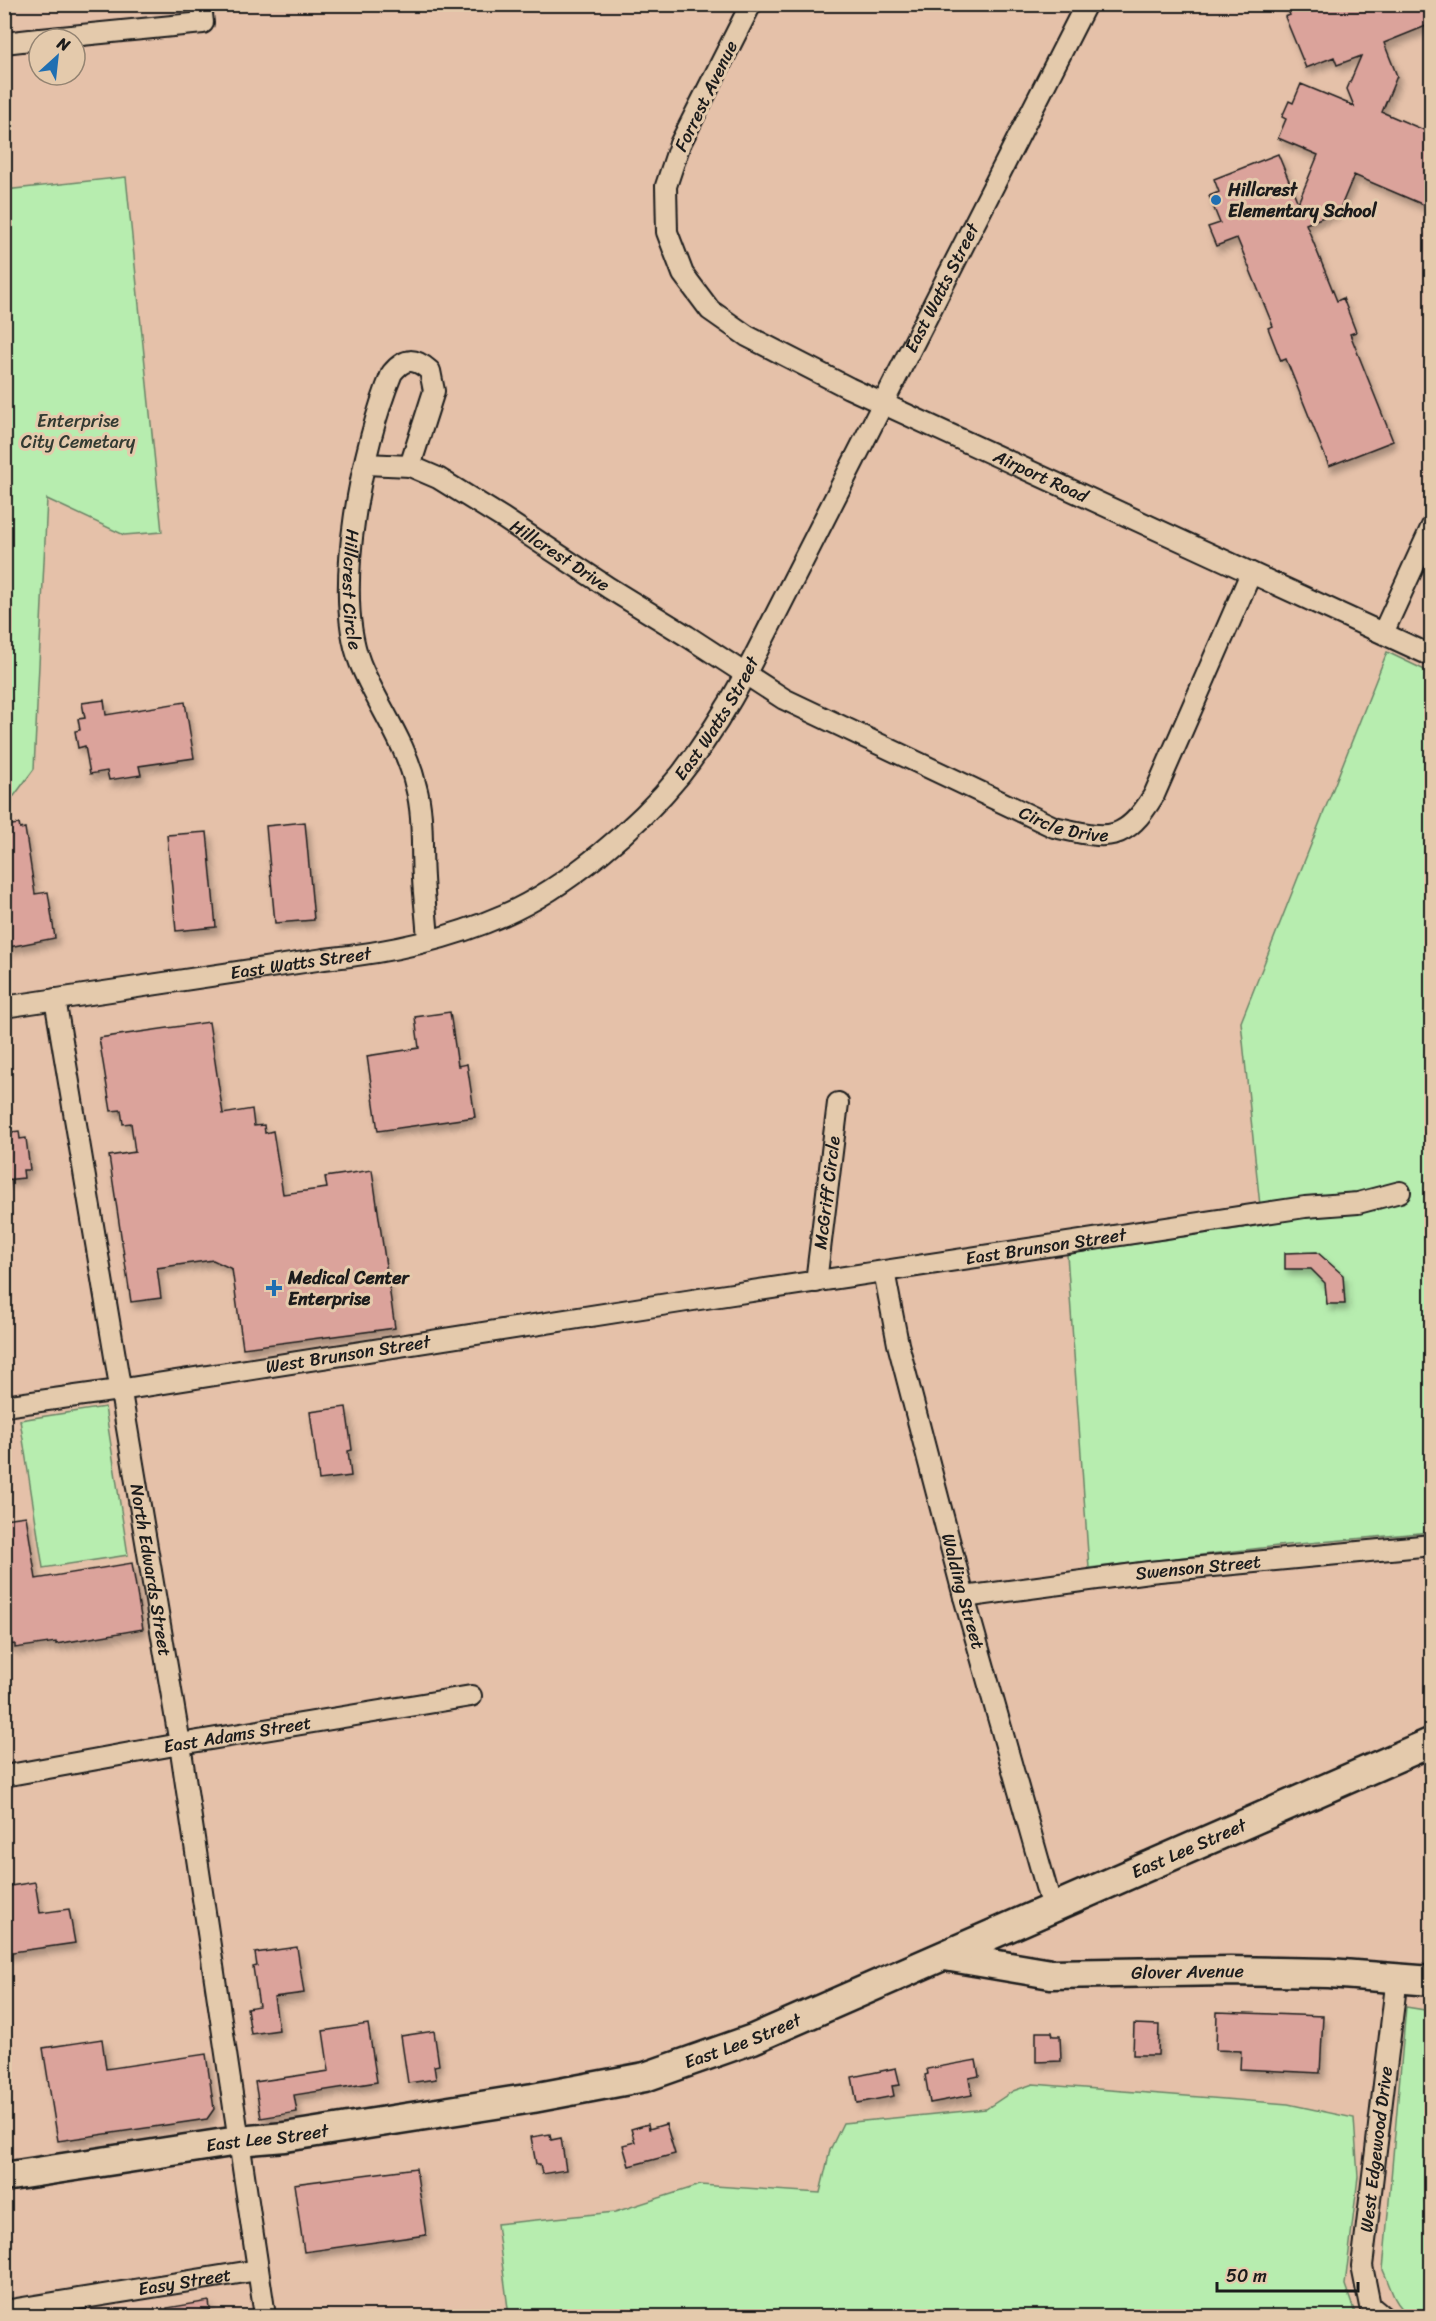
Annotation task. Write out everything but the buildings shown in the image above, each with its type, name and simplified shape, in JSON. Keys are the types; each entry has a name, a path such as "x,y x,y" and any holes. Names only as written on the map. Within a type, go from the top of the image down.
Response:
{"main road":[{"name":"East Lee Street","path":"4,2176 238,2141 285,2137 533,2098 645,2077 753,2039 1431,1743"},
{"name":"Glover Avenue","path":"945,1956 1051,1974 1230,1971 1397,1977 1431,1981"}],"street":[{"name":"Forrest Avenue","path":"678,260 667,232 666,186 680,144 752,4"},
{"name":"East Watts Street","path":"4,1007 324,959 369,955 428,942 505,915 545,893 583,867 651,808 681,774 720,719 745,675 1086,4"},
{"path":"87,32 202,14"},
{"path":"4,43 27,40"},
{"name":"Airport Road","path":"678,260 683,274 710,310 747,336 883,404 1431,656"},
{"name":"Hillcrest Circle","path":"410,466 434,391 430,371 421,363 411,360 399,364 392,373 370,438 354,529 348,606 351,633 360,663 402,744 417,788 428,942"},
{"name":"Hillcrest Drive","path":"365,464 410,466 438,478 745,675"},
{"path":"1383,633 1431,526"},
{"name":"Circle Drive","path":"745,675 784,699 1054,827 1100,837 1123,831 1142,815 1154,795 1251,573"},
{"name":"North Edwards Street","path":"55,999 180,1744 266,2316"},
{"name":"McGriff Circle","path":"816,1282 838,1102"},
{"name":"East Brunson Street","path":"693,1300 1305,1207 1358,1203 1401,1192"},
{"name":"Walding Street","path":"884,1271 898,1344 964,1597 1052,1908"},
{"name":"West Brunson Street","path":"4,1406 693,1300"},
{"name":"Swenson Street","path":"964,1597 1149,1572 1431,1545"},
{"name":"East Adams Street","path":"4,1776 180,1744 471,1696"},
{"name":"West Edgewood Drive","path":"1382,2316 1370,2306 1362,2266 1397,1977"},
{"name":"Easy Street","path":"4,2311 258,2270"}],"green space":[{"name":"Enterprise City Cemetary","path":"126,177 162,532 124,535 47,499 34,769 14,796 5,799 5,190"},
{"path":"1387,652 1431,673 1431,1532 1287,1545 1089,1568 1067,1254 1262,1225 1241,1022"},
{"path":"105,1407 128,1555 43,1568 20,1420"},
{"path":"1406,2007 1431,2011 1431,2316 1419,2316 1403,2310 1394,2298 1383,2270"},
{"path":"1033,2084 1288,2104 1354,2118 1358,2177 1345,2285 1356,2316 509,2316 497,2224 615,2212 700,2185 820,2193 830,2150 843,2123 986,2109 1013,2091"}],"place":[{"name":"Hillcrest Elementary School","path":"1216,200"},
{"name":"Medical Center Enterprise","path":"274,1288"}]}
